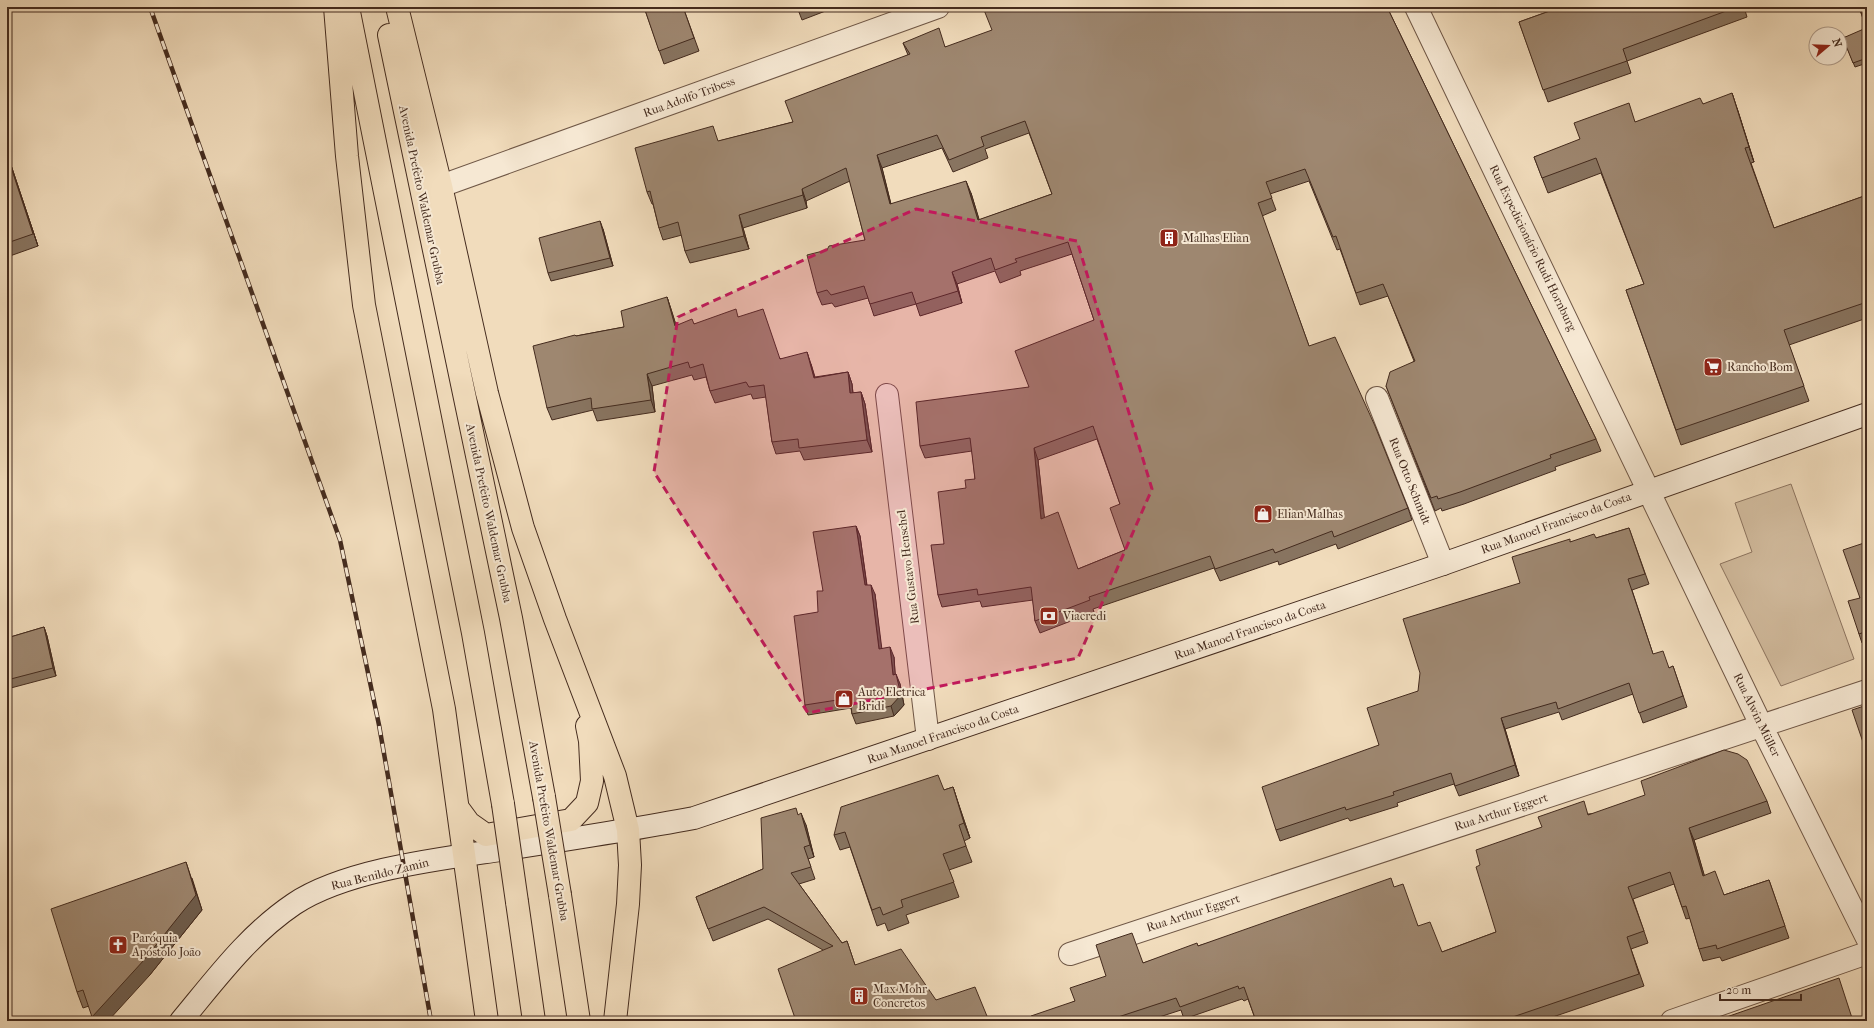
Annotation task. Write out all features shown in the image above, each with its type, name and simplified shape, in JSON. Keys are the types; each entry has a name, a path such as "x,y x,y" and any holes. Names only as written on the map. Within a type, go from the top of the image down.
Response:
{"highway":[{"path":"335,7 347,156 364,305 444,709 487,1021"},
{"path":"348,7 471,625 503,804 534,1021"},
{"name":"Avenida Prefeito Waldemar Grubba","path":"384,7 511,618 544,796 579,1021"},
{"path":"397,7 441,186 487,393 523,528 615,776 628,830 630,865 628,904 615,1021"},
{"path":"458,808 469,823 486,835 571,820 588,803 592,781 590,741 581,686"}],"street":[{"name":"Rua Adolfo Tribess","path":"441,186 938,7"},
{"name":"Rua Expedicionário Rudi Hornburg","path":"1416,7 1649,490"},
{"name":"Rua Gustavo Henschel","path":"887,395 928,740"},
{"name":"Rua Otto Schmidt","path":"1377,398 1443,564"},
{"name":"Rua Manoel Francisco da Costa","path":"465,855 628,830 694,818 928,740 1443,564 1867,414"},
{"name":"Rua Alwin Müller","path":"1649,490 1762,727 1867,938"},
{"name":"Rua Arthur Eggert","path":"1070,954 1762,727 1867,691"},
{"name":"Rua Benildo Zamin","path":"181,1021 256,933 295,904 314,893 340,882 404,866 465,855"},
{"path":"1672,1021 1867,953"}],"highlighted area":[{"path":"916,209 1077,241 1152,489 1078,658 808,713 654,472 678,317"}],"shaded area":[{"path":"1791,484 1854,659 1781,686 1720,564 1752,552 1735,503"}],"building":[{"path":"644,7 683,7 694,38 659,51"},
{"path":"992,7 1387,7 1596,439 1550,455 1551,458 1460,492 1438,499 1437,496 1431,498 1386,386 1390,372 1415,361 1383,284 1356,293 1336,236 1333,237 1305,169 1266,182 1272,198 1258,203 1309,346 1335,337 1375,426 1408,508 1334,537 1332,531 1275,553 1273,549 1215,569 1210,556 1089,597 1090,600 1035,621 1031,587 978,595 977,589 938,595 931,545 944,544 938,492 966,488 965,480 975,479 970,438 920,446 916,402 1029,387 1015,351 1094,320 1068,242 1015,259 1017,262 995,270 991,258 952,272 958,291 916,304 912,292 870,304 864,286 831,295 827,290 817,293 807,255 827,250 829,246 865,240 846,168 802,189 803,195 739,215 744,236 685,251 678,222 659,228 650,191 647,192 635,148 713,126 718,141 793,122 785,101 910,54 903,43 939,28 945,47 992,30 984,10","holes":["1025,121 1052,194 978,220 966,181 890,204 877,155 937,135 949,160 984,146 981,137","1093,426 1120,504 1110,508 1125,550 1078,569 1058,512 1041,519 1034,448"]},
{"path":"1561,7 1737,7 1623,49 1627,61 1543,90 1519,22"},
{"path":"1859,7 1867,7 1867,13 1862,15"},
{"path":"1866,28 1867,58 1853,63 1848,50 1848,36"},
{"path":"1732,93 1749,147 1745,148 1774,228 1867,195 1867,302 1784,330 1804,386 1676,430 1626,290 1644,284 1596,158 1542,178 1534,157 1580,139 1574,123 1629,103 1635,122 1700,98 1703,104"},
{"path":"7,155 33,234 7,243"},
{"path":"600,221 610,258 548,273 539,238"},
{"path":"667,297 675,326 692,319 694,324 736,309 738,317 763,309 780,359 807,352 814,378 848,372 850,393 861,392 867,440 799,448 798,439 772,442 764,385 749,387 746,382 710,391 703,364 690,368 688,362 647,374 651,400 592,409 591,398 547,408 533,346 575,335 624,327 621,311"},
{"path":"856,526 865,585 871,585 879,649 890,647 893,675 896,674 901,695 891,706 852,714 850,698 805,705 794,616 818,612 817,591 823,591 813,532"},
{"path":"1629,528 1645,574 1628,579 1653,654 1663,651 1669,668 1673,666 1683,696 1639,713 1629,683 1558,709 1556,702 1501,718 1515,765 1455,786 1451,773 1393,792 1394,795 1346,810 1345,807 1276,830 1262,787 1379,745 1367,708 1418,691 1420,673 1403,619 1520,583 1512,557 1570,539 1570,542 1594,534 1596,538"},
{"path":"1867,542 1867,631 1859,634 1848,601 1860,598 1843,550"},
{"path":"44,627 53,668 7,680 7,638"},
{"path":"1867,705 1867,754 1852,710"},
{"path":"1724,750 1738,754 1747,760 1767,801 1689,828 1703,876 1715,871 1724,895 1769,880 1785,926 1717,949 1716,945 1699,949 1686,906 1682,907 1670,872 1628,887 1644,931 1627,937 1639,974 1501,1021 1256,1021 1244,987 1239,989 1238,986 1180,1007 1176,998 1106,1021 1033,1021 1031,1016 1075,1001 1070,988 1106,976 1096,945 1132,933 1143,963 1197,943 1198,946 1391,878 1394,887 1403,884 1418,926 1430,922 1442,952 1496,932 1476,867 1480,865 1476,850 1542,827 1538,817 1584,801 1588,815 1645,795 1641,781"},
{"path":"938,775 944,790 953,787 964,823 959,825 966,846 943,854 954,882 901,900 903,907 883,915 880,907 872,910 845,832 834,835 841,807"},
{"path":"796,808 798,815 801,813 810,845 804,847 811,867 791,873 842,943 847,941 855,965 901,949 936,1000 975,987 989,1021 796,1021 778,969 833,946 764,907 708,929 696,897 763,869 761,818"},
{"name":"Paróquia Apóstolo João","path":"186,862 196,895 144,960 92,1017 83,990 77,992 51,909"},
{"path":"1839,978 1853,1021 1715,1021"}],"railway":[{"path":"150,7 340,540 379,725 431,1021"}],"place":[{"name":"Malhas Elian","path":"1169,238"},
{"name":"Rancho Bom","path":"1713,367"},
{"name":"Elian Malhas","path":"1263,514"},
{"name":"Viacredi","path":"1049,616"},
{"name":"Auto Eletrica Bridi","path":"844,699"},
{"name":"Paróquia Apóstolo João","path":"118,945"},
{"name":"Max Mohr Concretos","path":"859,996"}]}
